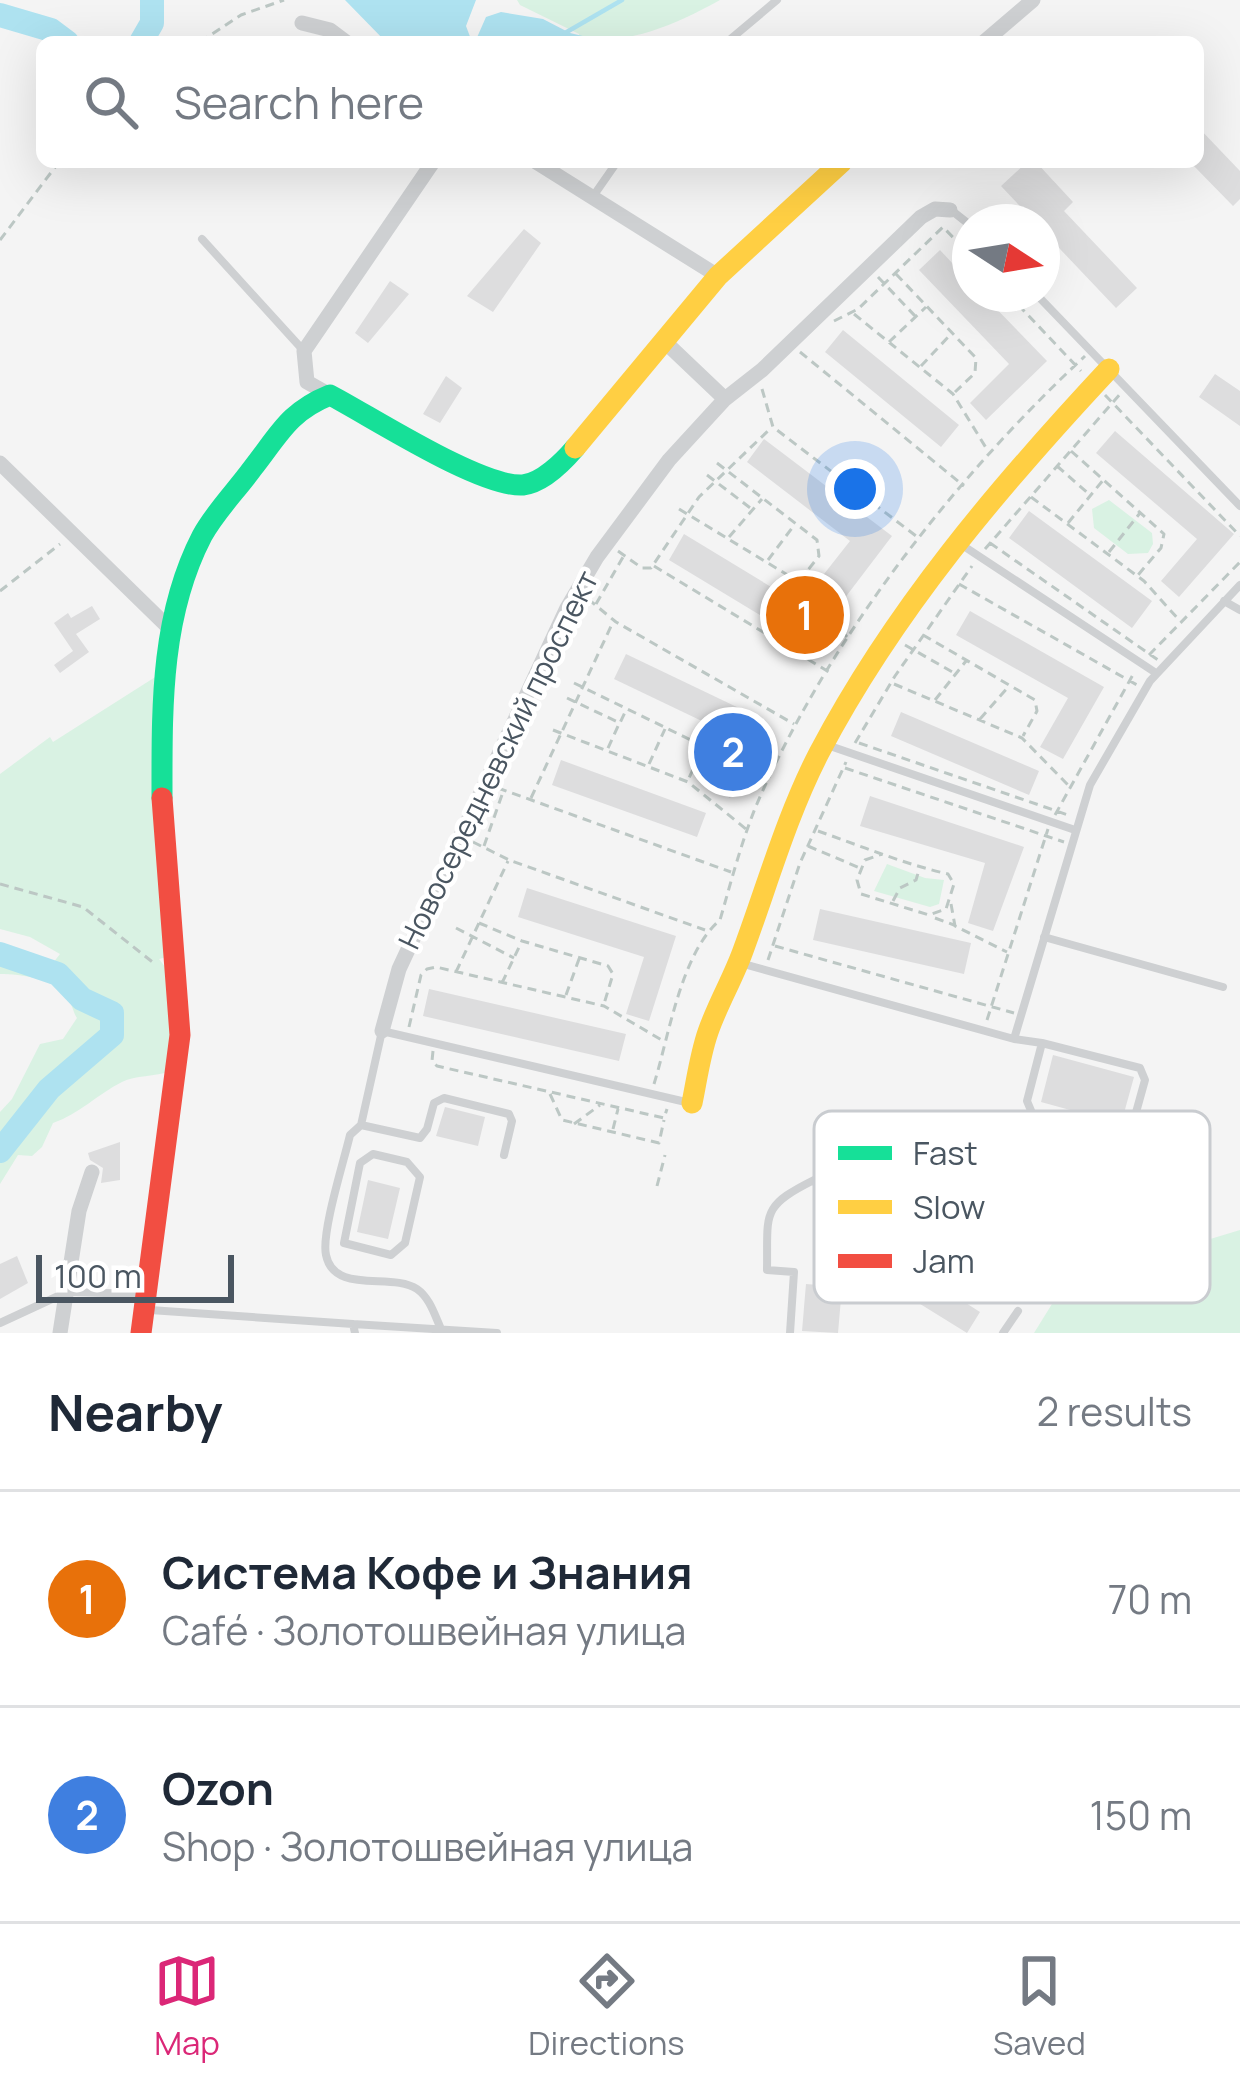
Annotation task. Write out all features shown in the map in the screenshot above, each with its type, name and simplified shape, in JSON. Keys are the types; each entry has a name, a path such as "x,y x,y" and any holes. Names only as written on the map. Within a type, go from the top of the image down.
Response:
{"street":[{"path":"991,36 1028,2"},
{"path":"302,23 338,36"},
{"path":"428,168 304,351 307,382 492,481 527,485 561,464 718,276 835,168"},
{"path":"546,168 718,276"},
{"name":"Новосередневский проспект","path":"382,1031 399,969 576,592 607,543 660,471 725,400 921,217 935,209 950,209"},
{"path":"664,341 725,400"},
{"path":"680,1100 825,744 890,637 958,542 1102,377"},
{"path":"141,1333 180,1035 162,830 162,710 170,629 184,576 204,532 299,408 330,395"},
{"path":"0,464 170,629"},
{"path":"60,1333 79,1211 92,1172"}],"lane":[{"path":"734,36 777,0"},
{"path":"592,197 613,168"},
{"path":"202,239 304,351"},
{"path":"1050,312 1102,377 1126,387 1240,506"},
{"path":"958,542 1156,673"},
{"path":"1014,1039 1090,784 1156,673 1240,585"},
{"path":"1224,601 1240,610"},
{"path":"825,744 1075,830"},
{"path":"1044,937 1222,987"},
{"path":"738,962 1143,1071 1136,1111"},
{"path":"441,1329 428,1300 417,1289 339,1275 326,1258 350,1135 361,1125 382,1031 680,1100"},
{"path":"1030,1111 1027,1101 1042,1043"},
{"path":"361,1125 420,1138 434,1103 444,1098 509,1114 512,1121 504,1155"},
{"path":"327,1239 386,1255 401,1249 420,1177 414,1165 373,1154 364,1157 344,1243"},
{"path":"790,1333 794,1272 766,1270 767,1218 778,1198 814,1180"},
{"path":"0,1323 67,1292 354,1328 497,1333"},
{"path":"1003,1333 1018,1311"}],"path":[{"path":"209,36 241,15 284,0"},
{"path":"0,240 54,168"},
{"path":"828,325 853,312 943,227 952,236"},
{"path":"868,267 916,317"},
{"path":"895,273 977,362 975,373 953,394"},
{"path":"889,342 927,306"},
{"path":"853,312 953,394 990,454"},
{"path":"1028,312 1102,377 1112,403 1240,536"},
{"path":"920,367 952,332"},
{"path":"790,343 964,485"},
{"path":"773,378 760,394 773,427 921,540"},
{"path":"765,970 814,830 850,753 891,683 978,557 1126,387"},
{"path":"607,543 645,569 652,565 714,480 773,427"},
{"path":"1069,449 1161,528 1165,540 1138,576"},
{"path":"717,463 817,540 820,548 799,582"},
{"path":"1055,465 1090,495"},
{"path":"706,475 753,510"},
{"path":"1067,524 1104,479"},
{"path":"1029,496 1138,576 1182,622"},
{"path":"728,538 763,498"},
{"path":"680,509 799,582 849,639"},
{"path":"1108,554 1142,512"},
{"path":"766,562 796,523"},
{"path":"0,591 72,534"},
{"path":"990,543 1164,664"},
{"path":"596,604 624,555"},
{"path":"652,565 829,672"},
{"path":"959,584 1144,689"},
{"path":"576,592 614,621 797,726"},
{"path":"530,800 614,621"},
{"path":"923,635 1037,703 1022,737"},
{"path":"890,637 956,674"},
{"path":"934,701 968,660"},
{"path":"574,683 699,746 688,782"},
{"path":"891,683 1022,737 1070,788"},
{"path":"980,720 1010,684"},
{"path":"567,698 620,723"},
{"path":"607,751 626,708"},
{"path":"648,767 666,727"},
{"path":"553,730 688,782 747,830"},
{"path":"856,742 1079,818"},
{"path":"843,767 1071,845"},
{"path":"485,784 733,873"},
{"path":"484,848 504,791"},
{"path":"983,1030 1051,822"},
{"path":"814,830 951,876 954,884 941,914 929,915"},
{"path":"461,836 508,860 707,931"},
{"path":"808,846 862,868"},
{"path":"881,854 869,856 862,868 856,884 861,894 929,915 1009,953"},
{"path":"456,972 508,860"},
{"path":"892,904 896,892 916,880 920,868"},
{"path":"0,884 83,907 164,970 176,988"},
{"path":"950,898 956,926"},
{"path":"479,922 610,969 612,980 604,1006"},
{"path":"456,928 514,958"},
{"path":"502,983 522,941"},
{"path":"772,946 1022,1015"},
{"path":"565,997 580,957"},
{"path":"407,1037 424,971 436,967 604,1006 667,1043"},
{"path":"435,1044 432,1059 437,1066 664,1118"},
{"path":"549,1092 560,1118 658,1143"},
{"path":"656,1153 664,1118 680,1100"},
{"path":"574,1124 602,1104"},
{"path":"606,1142 618,1108"},
{"path":"657,1186 664,1155"}],"green space":[{"path":"517,0 720,0 685,18 629,36 578,36"},
{"path":"1109,500 1152,533 1148,553 1128,554 1094,528 1092,509"},
{"path":"160,674 167,957 159,959 172,976 171,1071 122,1082 53,1123 42,1147 32,1156 18,1155 0,1184 0,1112 12,1099 40,1044 63,1039 77,1018 68,998 55,986 0,974 0,948 53,963 60,954 30,937 0,929 0,774 50,737 53,742"},
{"path":"887,864 944,880 939,904 930,907 874,891"},
{"path":"1240,1230 1240,1333 1034,1333 1053,1303 1210,1303 1210,1239"}],"water":[{"path":"345,0 476,0 466,26 470,36 380,36"},
{"path":"501,12 543,19 583,36 478,36 486,17"}],"building":[{"path":"1204,133 1240,171 1240,199 1233,206 1196,168 1204,168"},
{"path":"1020,168 1042,168 1073,202 1064,211 1137,288 1116,308 1060,249 1060,204 1018,204 1001,186"},
{"path":"524,229 541,243 493,312 467,296"},
{"path":"940,250 952,263 952,304 919,270"},
{"path":"390,281 409,294 368,343 355,333"},
{"path":"959,312 999,312 1047,361 986,420 970,403 1009,364"},
{"path":"843,330 959,425 941,447 825,352"},
{"path":"1215,374 1240,391 1240,426 1199,397"},
{"path":"446,376 462,388 440,423 423,414"},
{"path":"1115,431 1234,534 1179,597 1161,581 1197,539 1096,453"},
{"path":"764,439 892,536 838,607 813,588 850,541 747,462"},
{"path":"1029,511 1152,601 1132,628 1009,538"},
{"path":"684,534 814,613 798,638 669,560"},
{"path":"92,606 100,619 76,634 89,652 60,673 54,665 73,651 54,623"},
{"path":"970,611 1104,687 1063,759 1040,747 1068,698 956,635"},
{"path":"626,654 766,721 730,798 704,785 729,734 614,679"},
{"path":"901,712 1039,771 1029,795 891,736"},
{"path":"561,760 706,813 697,837 552,785"},
{"path":"870,796 1024,847 993,931 968,923 985,863 860,826"},
{"path":"527,888 676,936 649,1021 626,1014 644,957 518,917"},
{"path":"820,909 971,943 964,974 813,940"},
{"path":"429,989 626,1034 619,1061 423,1016"},
{"path":"1053,1055 1134,1077 1125,1111 1074,1111 1041,1102"},
{"path":"445,1107 485,1117 478,1146 436,1136"},
{"path":"120,1142 120,1180 101,1183 103,1168 88,1153"},
{"path":"368,1180 400,1188 388,1239 357,1232"},
{"path":"17,1256 28,1283 0,1299 0,1264"},
{"path":"806,1284 814,1285 814,1303 841,1303 838,1333 802,1331"},
{"path":"919,1303 966,1303 980,1312 967,1333"}],"waterway":[{"path":"144,36 152,23 152,0"},
{"path":"565,33 622,0"},
{"path":"0,15 59,36"},
{"path":"0,954 58,974 82,999 112,1013 112,1035 49,1089 0,1151"}],"traffic: fast":[{"path":"162,798 166,664 188,567 213,518 294,417 330,395 455,464 504,483 523,485 545,476 575,448"}],"traffic: slow":[{"path":"575,448 718,276 835,168"},
{"path":"692,1103 708,1032 788,825 848,700 951,552 1109,369"}],"traffic: jam":[{"path":"141,1333 180,1035 162,798"}],"place":[{"name":"Система Кофе и Знания","path":"805,615"},
{"name":"Ozon","path":"733,752"}]}
